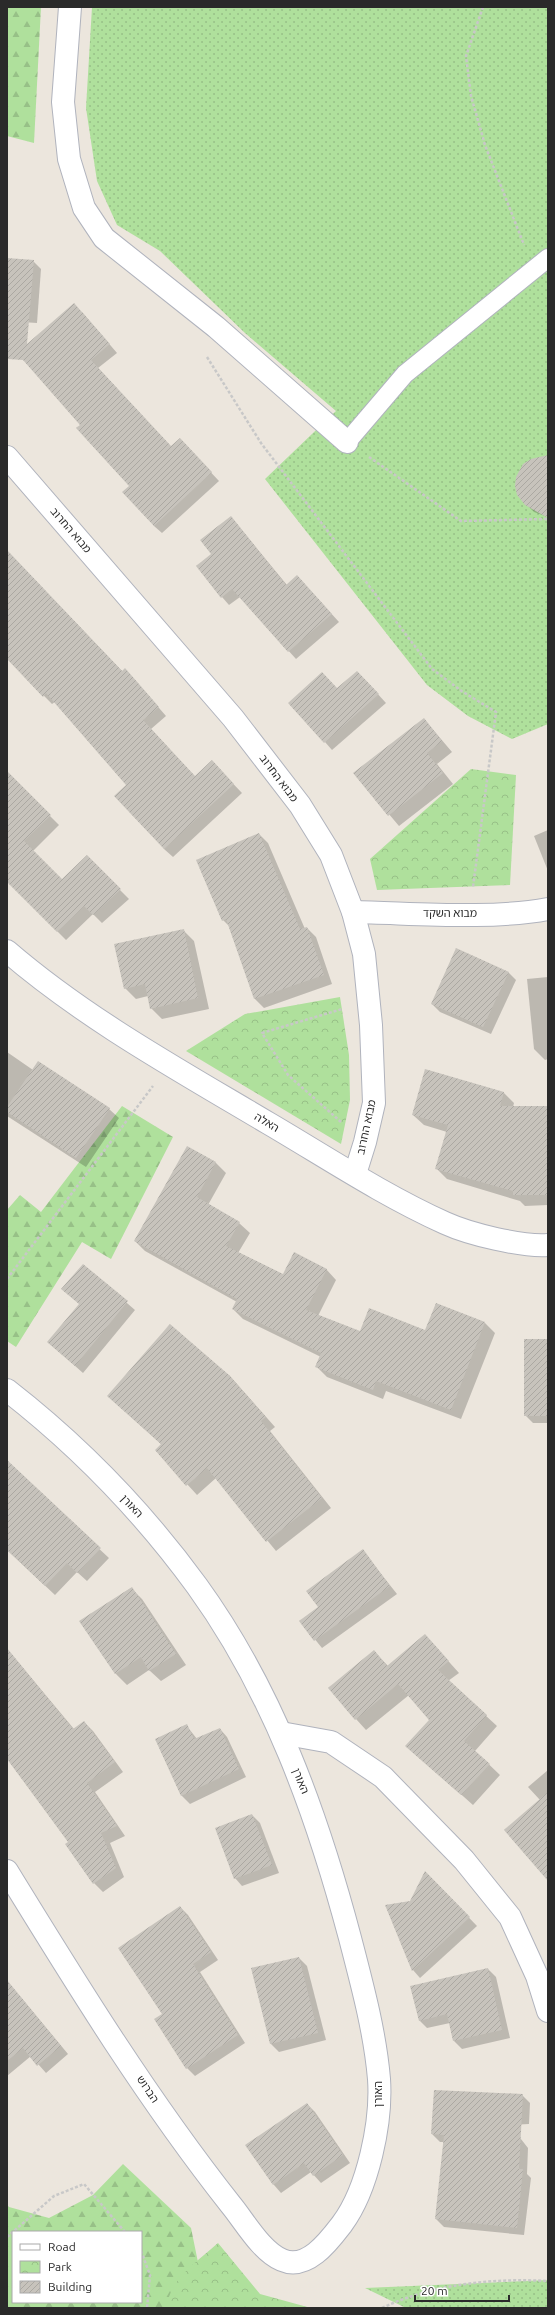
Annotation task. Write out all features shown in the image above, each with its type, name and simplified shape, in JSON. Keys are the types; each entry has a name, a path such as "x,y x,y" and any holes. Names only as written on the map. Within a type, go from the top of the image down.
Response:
{"street":[{"path":"70,7 63,102 69,159 84,208 104,238 216,327 347,442"},
{"name":"מבוא החרוב","path":"7,457 223,706 295,799 331,855 353,912 364,954 369,1001 374,1102 365,1142 355,1174"},
{"name":"מבוא השקד","path":"353,912 470,914 528,912 548,909"},
{"name":"האלה","path":"7,951 26,968 96,1017 169,1065 355,1174 446,1224 500,1240 548,1245"},
{"name":"האורן","path":"7,1390 33,1410 94,1466 151,1527 198,1588 242,1658 281,1733 307,1796 342,1910 366,2002 379,2080 378,2130 366,2173 348,2215 322,2251"},
{"path":"281,1733 331,1742 383,1777 464,1860 510,1917 537,1976 548,2012"},
{"name":"הברוש","path":"7,1871 81,1991 191,2153 265,2247 283,2261 296,2262 322,2251"}],"lane":[{"path":"347,442 405,374 548,258"}],"path":[{"path":"483,7 466,56 471,96 485,145 533,270"},
{"path":"205,354 261,443 432,669 463,692 496,712 470,914"},
{"path":"347,442 461,521 548,519"},
{"path":"365,1142 320,1105 288,1075 262,1033 369,1001"},
{"path":"7,1279 169,1065"},
{"path":"14,2231 54,2196 84,2184 124,2231"},
{"path":"142,2254 150,2275 147,2308"},
{"path":"382,2308 400,2300 440,2288 489,2282 548,2281"}],"green space":[{"path":"7,7 41,7 34,143 7,136"},
{"path":"92,7 548,7 548,724 512,739 468,716 427,685 265,479 336,411 245,333 160,251 117,225 97,181 86,108"},
{"path":"471,769 516,775 510,885 377,890 370,859"},
{"path":"340,997 349,1055 350,1100 341,1144 186,1051 245,1014"},
{"path":"122,1106 173,1137 111,1259 82,1242 16,1347 7,1341 7,1210 20,1195 41,1212"},
{"path":"123,2164 191,2228 201,2277 210,2308 7,2308 7,2205 9,2207 49,2218 93,2195"},
{"path":"218,2243 260,2294 311,2308 167,2308 169,2298 178,2280 193,2264"},
{"path":"548,2280 548,2308 406,2308 365,2288"}],"building":[{"path":"7,258 34,260 27,344 74,303 110,344 91,360 171,446 180,438 212,472 154,526 122,492 129,486 76,428 80,425 23,360 7,359"},
{"path":"548,455 548,518 525,505 517,495 515,486 516,477 523,464 531,459"},
{"path":"231,516 286,585 297,575 332,614 288,652 232,589 221,598 196,566 211,554 200,540"},
{"path":"7,550 122,671 125,668 159,707 143,720 195,776 212,760 234,784 164,849 114,796 126,785 46,693 43,697 7,659"},
{"path":"357,671 379,694 324,743 288,703 322,672 337,688"},
{"path":"424,718 442,741 427,753 443,773 388,816 353,773"},
{"path":"7,771 51,815 24,841 62,879 87,855 121,889 93,915 84,906 57,932 7,882"},
{"path":"259,833 300,929 307,927 324,975 254,999 226,919 222,921 196,860"},
{"path":"184,929 198,998 150,1009 145,984 124,989 114,944"},
{"path":"456,948 509,972 483,1027 431,1004"},
{"path":"38,1061 110,1108 76,1158 7,1112 7,1107"},
{"path":"425,1069 504,1092 500,1106 548,1106 548,1195 513,1195 513,1191 435,1169 448,1125 412,1115"},
{"path":"187,1146 216,1162 197,1197 240,1222 226,1246 283,1274 294,1252 327,1269 306,1310 360,1331 369,1308 425,1330 436,1303 485,1322 451,1410 376,1381 373,1390 315,1367 321,1353 232,1309 237,1299 134,1241"},
{"path":"83,1264 128,1301 75,1366 47,1342 79,1304 61,1289"},
{"path":"170,1324 229,1375 266,1417 261,1421 322,1498 266,1542 207,1468 186,1486 155,1450 161,1444 107,1396"},
{"path":"524,1339 548,1339 548,1416 524,1416"},
{"path":"7,1460 101,1548 77,1573 67,1563 45,1586 7,1550"},
{"path":"363,1549 390,1586 314,1641 299,1621 318,1607 306,1591"},
{"path":"132,1587 176,1654 149,1671 141,1657 115,1674 79,1621"},
{"path":"425,1634 449,1661 438,1670 487,1715 464,1741 490,1764 461,1795 405,1746 429,1720 398,1684 355,1720 328,1688 374,1650 387,1666"},
{"path":"7,1648 73,1729 84,1721 115,1762 87,1783 117,1826 101,1833 116,1868 93,1884 65,1844 68,1842 7,1759"},
{"path":"187,1724 194,1739 220,1728 239,1769 181,1796 155,1739"},
{"path":"548,1792 548,1881 504,1830"},
{"path":"252,1814 272,1865 234,1879 215,1828"},
{"path":"425,1871 470,1917 412,1971 385,1905 410,1901"},
{"path":"180,1906 211,1952 193,1964 238,2035 186,2069 154,2019 162,2014 118,1948"},
{"path":"299,1957 318,2033 270,2044 251,1968"},
{"path":"488,1968 502,2030 453,2041 447,2014 419,2021 410,1986"},
{"path":"7,1980 61,2046 37,2066 23,2048 7,2061"},
{"path":"434,2090 523,2094 519,2169 523,2169 517,2228 435,2219 444,2135 431,2134"},
{"path":"307,2103 343,2155 313,2176 304,2163 273,2185 245,2145"}]}
